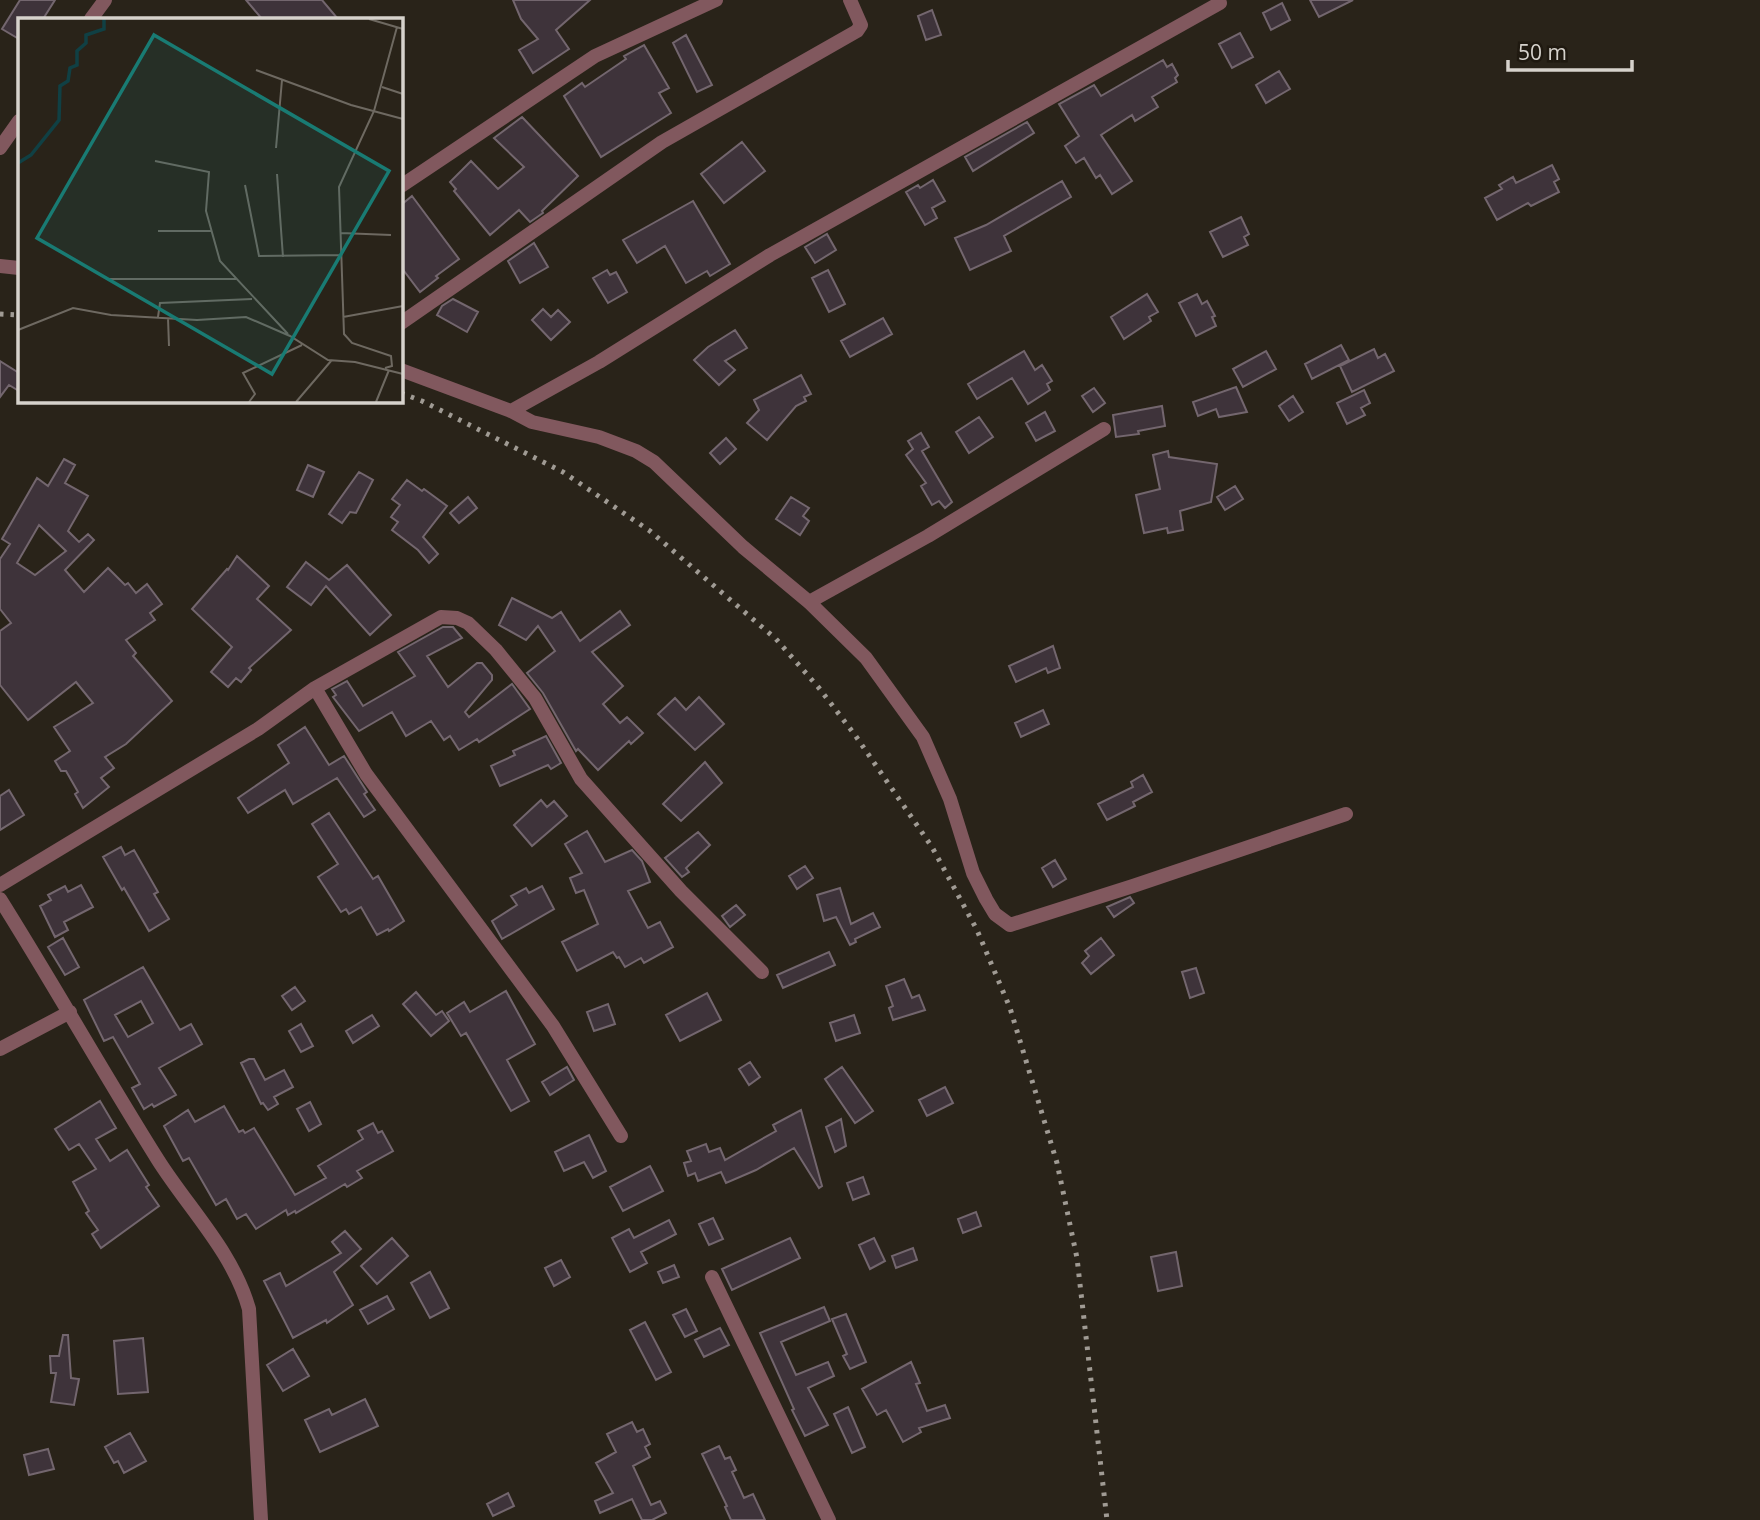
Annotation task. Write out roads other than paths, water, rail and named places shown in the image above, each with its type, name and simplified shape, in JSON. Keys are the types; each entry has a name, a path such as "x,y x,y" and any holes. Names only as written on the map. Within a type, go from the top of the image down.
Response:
{"street":[{"path":"92,18 105,0"},
{"path":"402,185 595,57 716,0"},
{"path":"402,322 662,142 857,30 861,25 860,20 850,0"},
{"path":"511,411 599,362 770,255 1220,3"},
{"path":"0,148 18,122"},
{"path":"0,266 18,268"},
{"path":"402,370 511,411 532,422 599,437 636,451 654,462 743,548 809,602 866,658 923,737 950,799 978,881 995,914 1010,925 1346,814"},
{"path":"809,602 928,536 1104,429"},
{"path":"0,885 258,729 315,688 441,617 457,618 468,623 496,650 536,698 582,779 681,891 762,972"},
{"path":"315,688 366,774 554,1026 621,1136"},
{"path":"0,899 159,1161 232,1265 243,1286 249,1310 261,1520"},
{"path":"0,1049 70,1012"},
{"path":"712,1277 829,1520"}],"railway":[{"path":"0,314 18,315"},
{"path":"402,393 563,472 650,531 776,639 855,735 932,847 977,930 1010,1008 1057,1163 1077,1258 1107,1520"}]}
